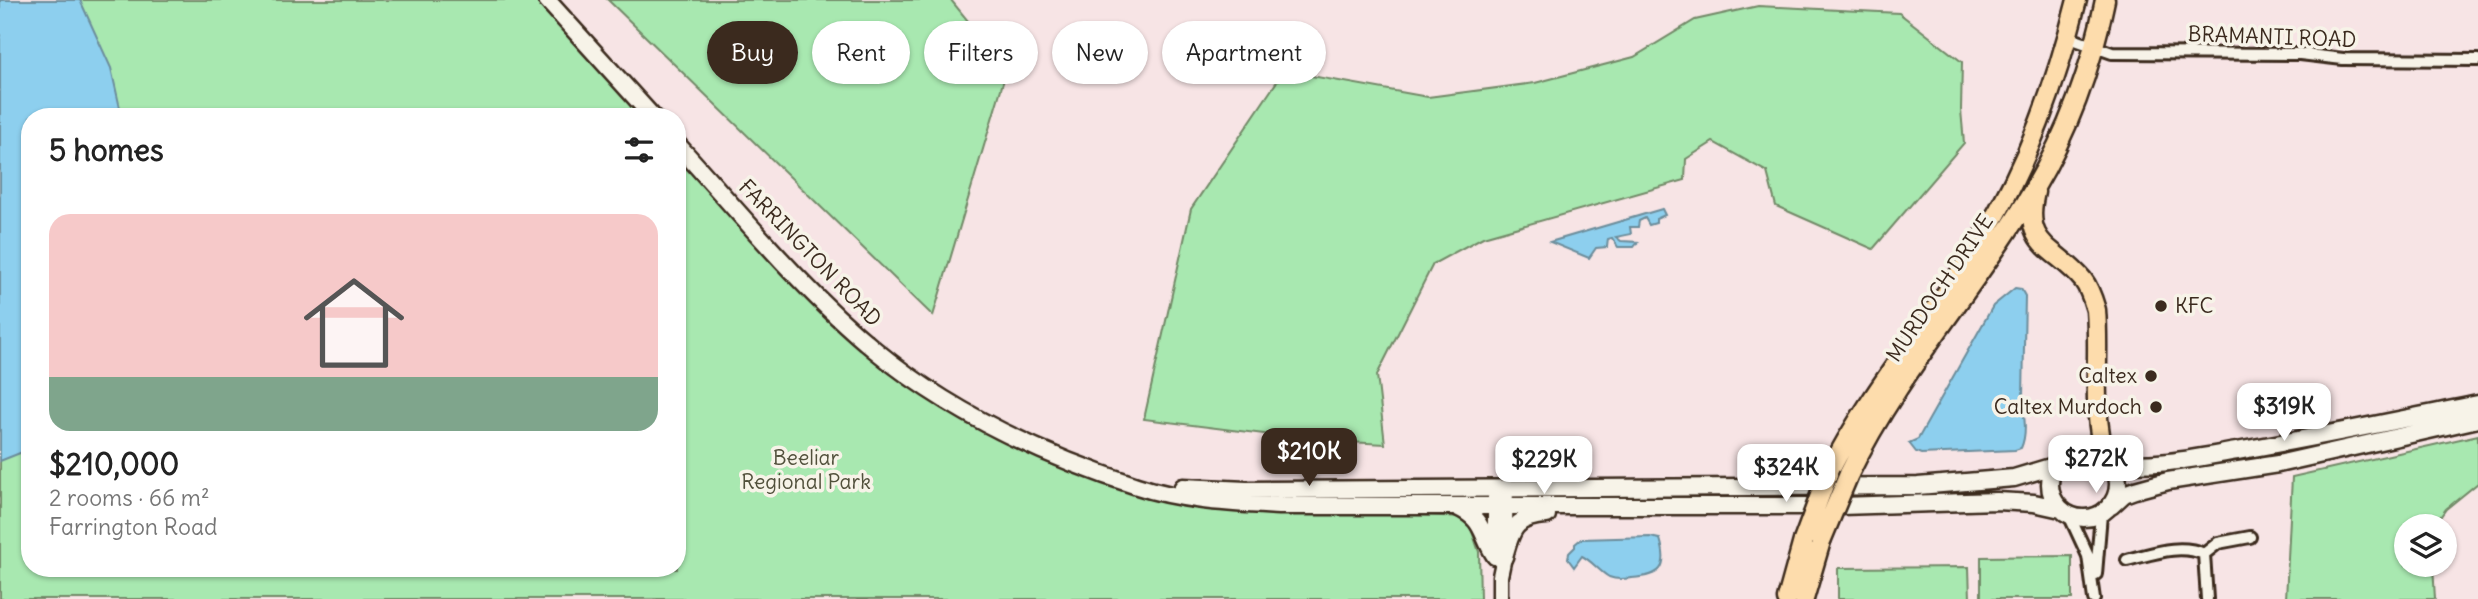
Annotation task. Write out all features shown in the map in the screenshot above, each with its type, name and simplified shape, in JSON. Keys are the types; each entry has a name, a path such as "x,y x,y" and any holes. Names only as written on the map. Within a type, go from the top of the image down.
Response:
{"main road":[{"path":"547,0 645,108"},
{"name":"MURDOCH DRIVE","path":"1787,599 1803,541 1828,474 1863,413 1973,253 2003,203 2037,130 2077,0"},
{"name":"MURDOCH DRIVE","path":"1804,599 1821,541 1849,474 1887,404 2038,182 2069,116 2105,0"},
{"name":"FARRINGTON ROAD","path":"686,154 824,305 877,351 944,398 984,422 1045,452 1138,486 1215,502 1279,506 1917,505 1997,501 2034,503 2065,512"},
{"path":"2038,182 2031,209 2037,237 2083,281 2092,295 2096,310 2098,434 2118,479 2116,497 2106,510"},
{"path":"2478,404 2163,463 2130,465 2083,450 2067,455 2057,465 2050,487 2052,495 2065,512 2085,518 2106,510 2124,494 2168,481 2278,464 2478,419"},
{"name":"FARRINGTON ROAD","path":"1108,474 1165,485 1205,488 1918,486 2014,478 2057,465"},
{"path":"1676,487 1671,492 1673,496 1733,498 1745,505"},
{"path":"1456,507 1477,519 1486,542 1499,557 1516,525 1525,518 1600,512 1636,505"}],"street":[{"name":"BRAMANTI ROAD","path":"2067,37 2112,53 2300,54 2343,59 2478,60"},
{"path":"1500,487 1500,599"},
{"path":"2095,599 2096,558 2106,510"},
{"path":"2065,512 2088,555 2095,599"},
{"path":"2207,599 2204,554 2218,543 2250,537"},
{"path":"2127,560 2180,549 2191,549 2204,554"}],"green space":[{"name":"Beeliar Regional Park","path":"0,0 538,0 635,108 21,108 21,577 686,577 686,165 816,305 870,358 996,439 1122,488 1230,511 1467,517 1479,552 1480,599 0,599"},
{"path":"608,0 951,0 968,21 924,21 924,84 1003,84 933,316"},
{"path":"1758,6 1899,13 1962,62 1961,110 1964,143 1873,249 1776,206 1767,172 1713,142 1686,159 1685,180 1483,237 1433,264 1377,375 1385,444 1312,440 1144,419 1191,209 1275,84 1326,84 1326,79 1428,97 1535,83 1634,57 1695,20"},
{"path":"2478,435 2478,483 2442,514 2394,514 2394,577 2434,577 2435,599 2286,599 2292,477"},
{"path":"2072,556 2072,599 1981,599 1981,557"},
{"path":"1969,567 1970,599 1838,599 1838,568"}],"water":[{"path":"0,0 80,0 111,68 120,108 21,108 21,453 0,461"},
{"path":"1662,209 1665,215 1656,219 1656,223 1649,225 1645,218 1639,221 1638,227 1630,227 1631,234 1616,237 1621,241 1638,242 1634,247 1618,247 1612,238 1608,239 1607,247 1596,248 1589,258 1550,242"},
{"path":"2015,288 2021,289 2025,296 2023,397 2019,405 2025,426 2021,448 1921,454 1916,452 1909,443 1918,439 1993,306"},
{"path":"1581,539 1660,539 1664,557 1660,569 1650,575 1615,579 1605,575 1582,556 1574,567 1568,559 1569,553"}],"place":[{"name":"KFC","path":"2161,306"},
{"name":"Caltex","path":"2151,376"},
{"name":"Caltex Murdoch","path":"2156,407"}]}
